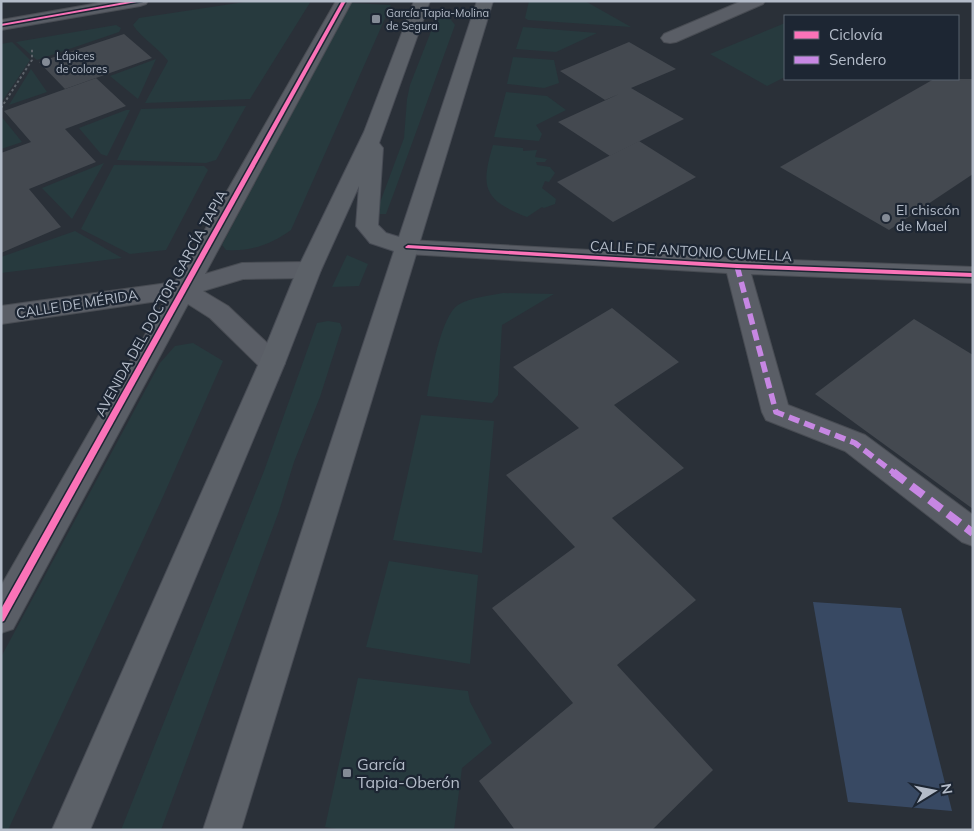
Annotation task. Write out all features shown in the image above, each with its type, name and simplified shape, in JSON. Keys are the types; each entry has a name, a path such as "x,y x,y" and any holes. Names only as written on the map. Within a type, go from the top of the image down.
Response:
{"main road":[{"path":"71,830 272,364 309,270 374,132 422,1"},
{"path":"222,830 485,1"},
{"path":"374,132 367,226 378,238 408,247"}],"street":[{"path":"1,25 140,1"},
{"name":"AVENIDA DEL DOCTOR GARCÍA TAPIA","path":"1,618 182,289 344,1"},
{"path":"670,38 757,1"},
{"name":"CALLE DE ANTONIO CUMELLA","path":"408,247 737,266 973,275"},
{"path":"737,266 776,412 855,443 973,533"},
{"name":"CALLE DE MÉRIDA","path":"1,315 182,289 242,271 309,270"},
{"path":"182,289 219,312 272,364"}],"path":[{"path":"1,108 32,60 32,41 24,22"}],"green space":[{"path":"251,1 311,1 250,99 145,103 168,61 133,25 139,18"},
{"path":"529,1 585,1 631,27 528,20 525,18"},
{"path":"351,3 391,5 291,230 260,246 244,250 226,250 222,245"},
{"path":"437,16 448,16 455,25 386,214 378,214 378,208 404,138 410,85"},
{"path":"784,23 784,78 767,86 710,54"},
{"path":"116,25 121,28 119,32 37,60 16,42"},
{"path":"523,27 597,33 556,52 516,49"},
{"path":"12,42 30,60 1,103 1,44"},
{"path":"513,57 554,60 559,83 544,88 507,84"},
{"path":"156,59 138,99 110,76"},
{"path":"31,69 47,92 9,105"},
{"path":"506,92 547,96 566,110 536,125 542,134 539,141 494,137"},
{"path":"246,106 216,160 206,163 117,160 141,109"},
{"path":"130,110 107,156 101,154 79,128"},
{"path":"1,116 22,142 1,149"},
{"path":"493,145 523,148 523,151 537,150 535,157 547,159 545,162 536,162 537,165 550,167 555,173 549,182 545,181 542,188 556,199 555,204 542,207 527,217 502,205 494,198 489,191 487,182 487,172"},
{"path":"104,163 72,219 42,188"},
{"path":"114,165 204,166 208,170 166,250 130,254 81,229"},
{"path":"75,231 122,258 1,273 1,257"},
{"path":"347,255 368,264 359,286 332,287"},
{"path":"503,293 554,294 502,325 498,395 492,403 427,396 442,333 452,311 458,305 469,300"},
{"path":"328,321 340,323 342,328 320,397 294,462 279,511 161,830 121,830 264,471 317,323"},
{"path":"193,343 223,361 161,501 8,830 1,830 1,657 160,363 175,346"},
{"path":"421,415 494,421 482,553 393,540"},
{"path":"389,561 478,575 470,664 366,647"},
{"path":"358,678 468,691 470,702 492,743 462,768 454,830 341,830 325,827"}],"water":[{"path":"813,602 901,608 952,811 848,802"}],"building":[{"path":"124,34 152,58 65,89 39,62"},
{"path":"629,42 676,69 631,88 684,119 610,156 558,122 619,94 605,100 560,71"},
{"path":"96,78 126,106 65,129 96,162 29,189 61,227 1,253 1,153 31,142 4,111"},
{"path":"973,79 973,174 889,230 780,167 932,80"},
{"path":"639,141 696,177 613,222 557,182"},
{"path":"612,308 679,362 614,405 684,468 612,518 696,600 617,665 713,770 652,830 515,830 479,781 573,703 492,608 575,547 506,475 579,428 513,367"},
{"path":"914,319 973,355 973,509 815,394"}],"marked path":[{"path":"737,266 776,412 855,443 973,533"}],"cycle path":[{"path":"1,25 140,1"},
{"path":"1,618 344,1"},
{"path":"408,247 737,266 973,275"}],"place":[{"name":"García Tapia-Molina de Segura","path":"376,19"},
{"name":"Lápices de colores","path":"46,62"},
{"name":"El chiscón de Mael","path":"886,218"},
{"name":"García Tapia-Oberón","path":"347,773"}]}
